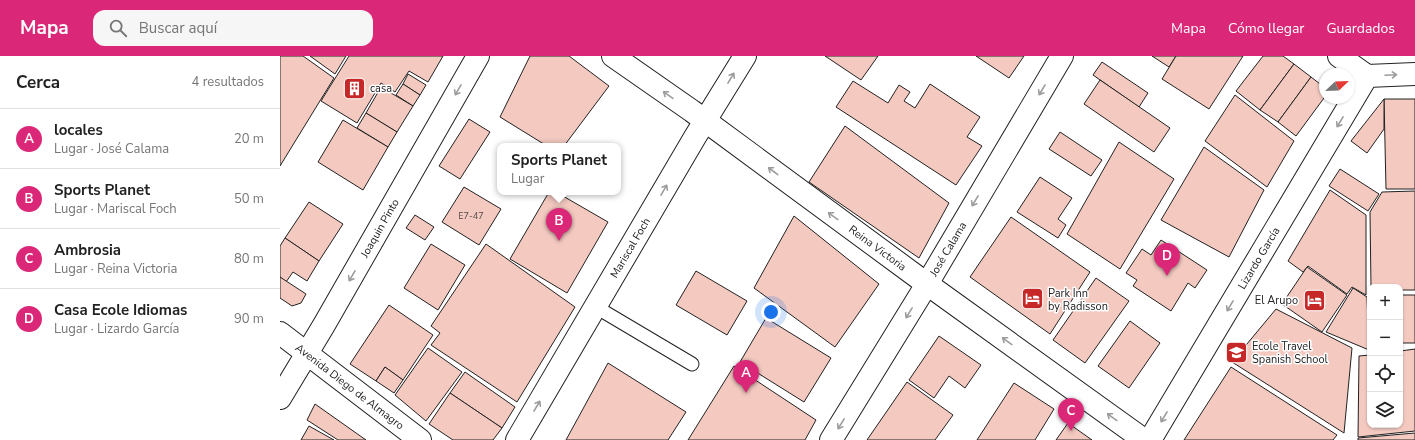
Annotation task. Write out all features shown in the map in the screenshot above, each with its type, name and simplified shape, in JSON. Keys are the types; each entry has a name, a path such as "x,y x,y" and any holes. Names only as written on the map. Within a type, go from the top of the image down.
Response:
{"street":[{"name":"Joaquin Pinto","path":"280,398 478,56"},
{"name":"Reina Victoria","path":"613,56 705,121 926,284 1144,440"},
{"name":"Mariscal Foch","path":"517,440 744,56"},
{"name":"José Calama","path":"831,440 1062,56"},
{"path":"1338,56 1367,76 1415,74"},
{"name":"Lizardo García","path":"1150,440 1367,76"},
{"name":"Avenida Diego de Almagro","path":"280,333 420,440"}],"lane":[{"path":"596,306 692,364"}],"building":[{"path":"280,56 303,56 334,78 280,166"},
{"path":"310,56 346,56 335,74"},
{"name":"casa","path":"349,56 443,56 428,82 409,71 395,92 381,83 357,123 321,101"},
{"path":"530,56 569,56 609,86 566,143 542,143 500,117"},
{"path":"825,56 878,56 861,80"},
{"path":"976,56 1024,56 1009,78"},
{"path":"1152,56 1176,56 1169,67"},
{"path":"1176,56 1243,56 1209,109 1162,79"},
{"path":"1263,56 1283,56 1294,64 1260,110 1236,91"},
{"path":"1102,62 1148,93 1139,107 1093,75"},
{"path":"1294,64 1311,77 1278,122 1260,110"},
{"path":"408,74 426,85 420,95 403,84"},
{"path":"1311,77 1319,83 1320,104 1296,136 1278,122"},
{"path":"1100,80 1170,128 1154,152 1084,104"},
{"path":"853,81 888,103 899,85 910,92 904,101 915,108 930,84 980,117 967,137 982,146 956,185 836,107"},
{"path":"403,84 420,95 413,106 396,95"},
{"path":"381,87 413,106 397,132 366,113"},
{"path":"1235,95 1294,141 1267,187 1205,141"},
{"path":"1384,99 1415,99 1415,189 1386,189"},
{"path":"1384,99 1384,129 1367,153 1351,141"},
{"path":"366,113 397,132 388,147 357,128"},
{"path":"469,119 490,132 460,179 439,166"},
{"path":"343,120 388,147 363,190 318,162"},
{"path":"845,126 949,203 919,258 809,182"},
{"path":"1060,132 1102,160 1091,176 1049,149"},
{"path":"1119,142 1174,179 1120,269 1067,234"},
{"path":"1204,147 1264,190 1229,257 1161,220"},
{"path":"1340,169 1379,194 1368,211 1329,186"},
{"path":"1040,177 1072,198 1058,219 1066,225 1058,238 1017,212"},
{"path":"464,187 501,209 479,245 442,222"},
{"path":"1330,190 1366,215 1366,295 1352,287 1347,294 1308,266 1303,272 1288,261"},
{"path":"1415,191 1415,290 1403,290 1403,284 1371,284 1370,212 1382,192"},
{"path":"547,195 561,195 608,222 567,293 510,259"},
{"path":"309,202 343,224 319,261 285,238"},
{"path":"415,215 434,227 425,240 406,228"},
{"path":"794,216 879,284 835,347 754,288"},
{"path":"1011,217 1090,272 1050,334 970,277"},
{"path":"285,238 319,261 307,281 293,272 286,282 280,277 280,246"},
{"path":"1161,240 1207,270 1195,288 1188,283 1171,311 1133,286 1137,280 1126,273 1142,249 1151,255"},
{"path":"431,244 465,265 438,310 404,288"},
{"path":"486,244 575,307 517,402 431,345 440,333 431,326"},
{"name":"El Arupo","path":"1307,267 1347,295 1322,332 1282,304"},
{"path":"696,271 747,301 727,335 676,305"},
{"path":"280,277 306,294 301,303 292,306 280,298"},
{"path":"1096,278 1129,301 1085,363 1053,340"},
{"path":"1353,288 1367,297 1367,349 1326,332"},
{"path":"1403,295 1415,295 1415,343 1403,343"},
{"path":"389,305 433,335 403,380 385,367 376,381 350,364"},
{"path":"1276,309 1352,348 1344,433 1232,362"},
{"path":"766,318 831,358 804,402 740,362"},
{"path":"1130,321 1160,343 1129,388 1098,366"},
{"path":"939,336 981,365 965,388 949,376 934,398 909,380"},
{"path":"428,348 462,372 426,421 395,395"},
{"path":"1415,349 1415,431 1358,437 1359,356 1367,355 1367,428 1403,428 1403,351"},
{"path":"608,363 686,412 668,440 566,440"},
{"path":"734,366 816,420 805,440 688,440"},
{"path":"385,367 403,380 394,393 376,381"},
{"path":"1231,367 1337,435 1333,440 1184,440"},
{"path":"465,372 515,407 502,428 450,393"},
{"path":"907,382 953,415 935,440 867,440"},
{"path":"1014,383 1054,409 1035,440 977,440"},
{"path":"450,393 502,428 493,440 453,440 429,424"},
{"path":"315,404 366,440 338,440 307,420"},
{"path":"1068,423 1092,440 1056,440"},
{"path":"309,426 334,440 301,440"},
{"path":"1415,433 1415,440 1358,440 1358,438"}],"place":[{"name":"casa","path":"354,88"},
{"name":"Sports Planet","path":"559,241"},
{"name":"Casa Ecole Idiomas","path":"1167,276"},
{"name":"Park Inn by Radisson","path":"1032,299"},
{"name":"El Arupo","path":"1314,300"},
{"name":"Ecole Travel Spanish School","path":"1237,352"},
{"name":"locales","path":"746,393"},
{"name":"Ambrosia","path":"1071,431"}]}
